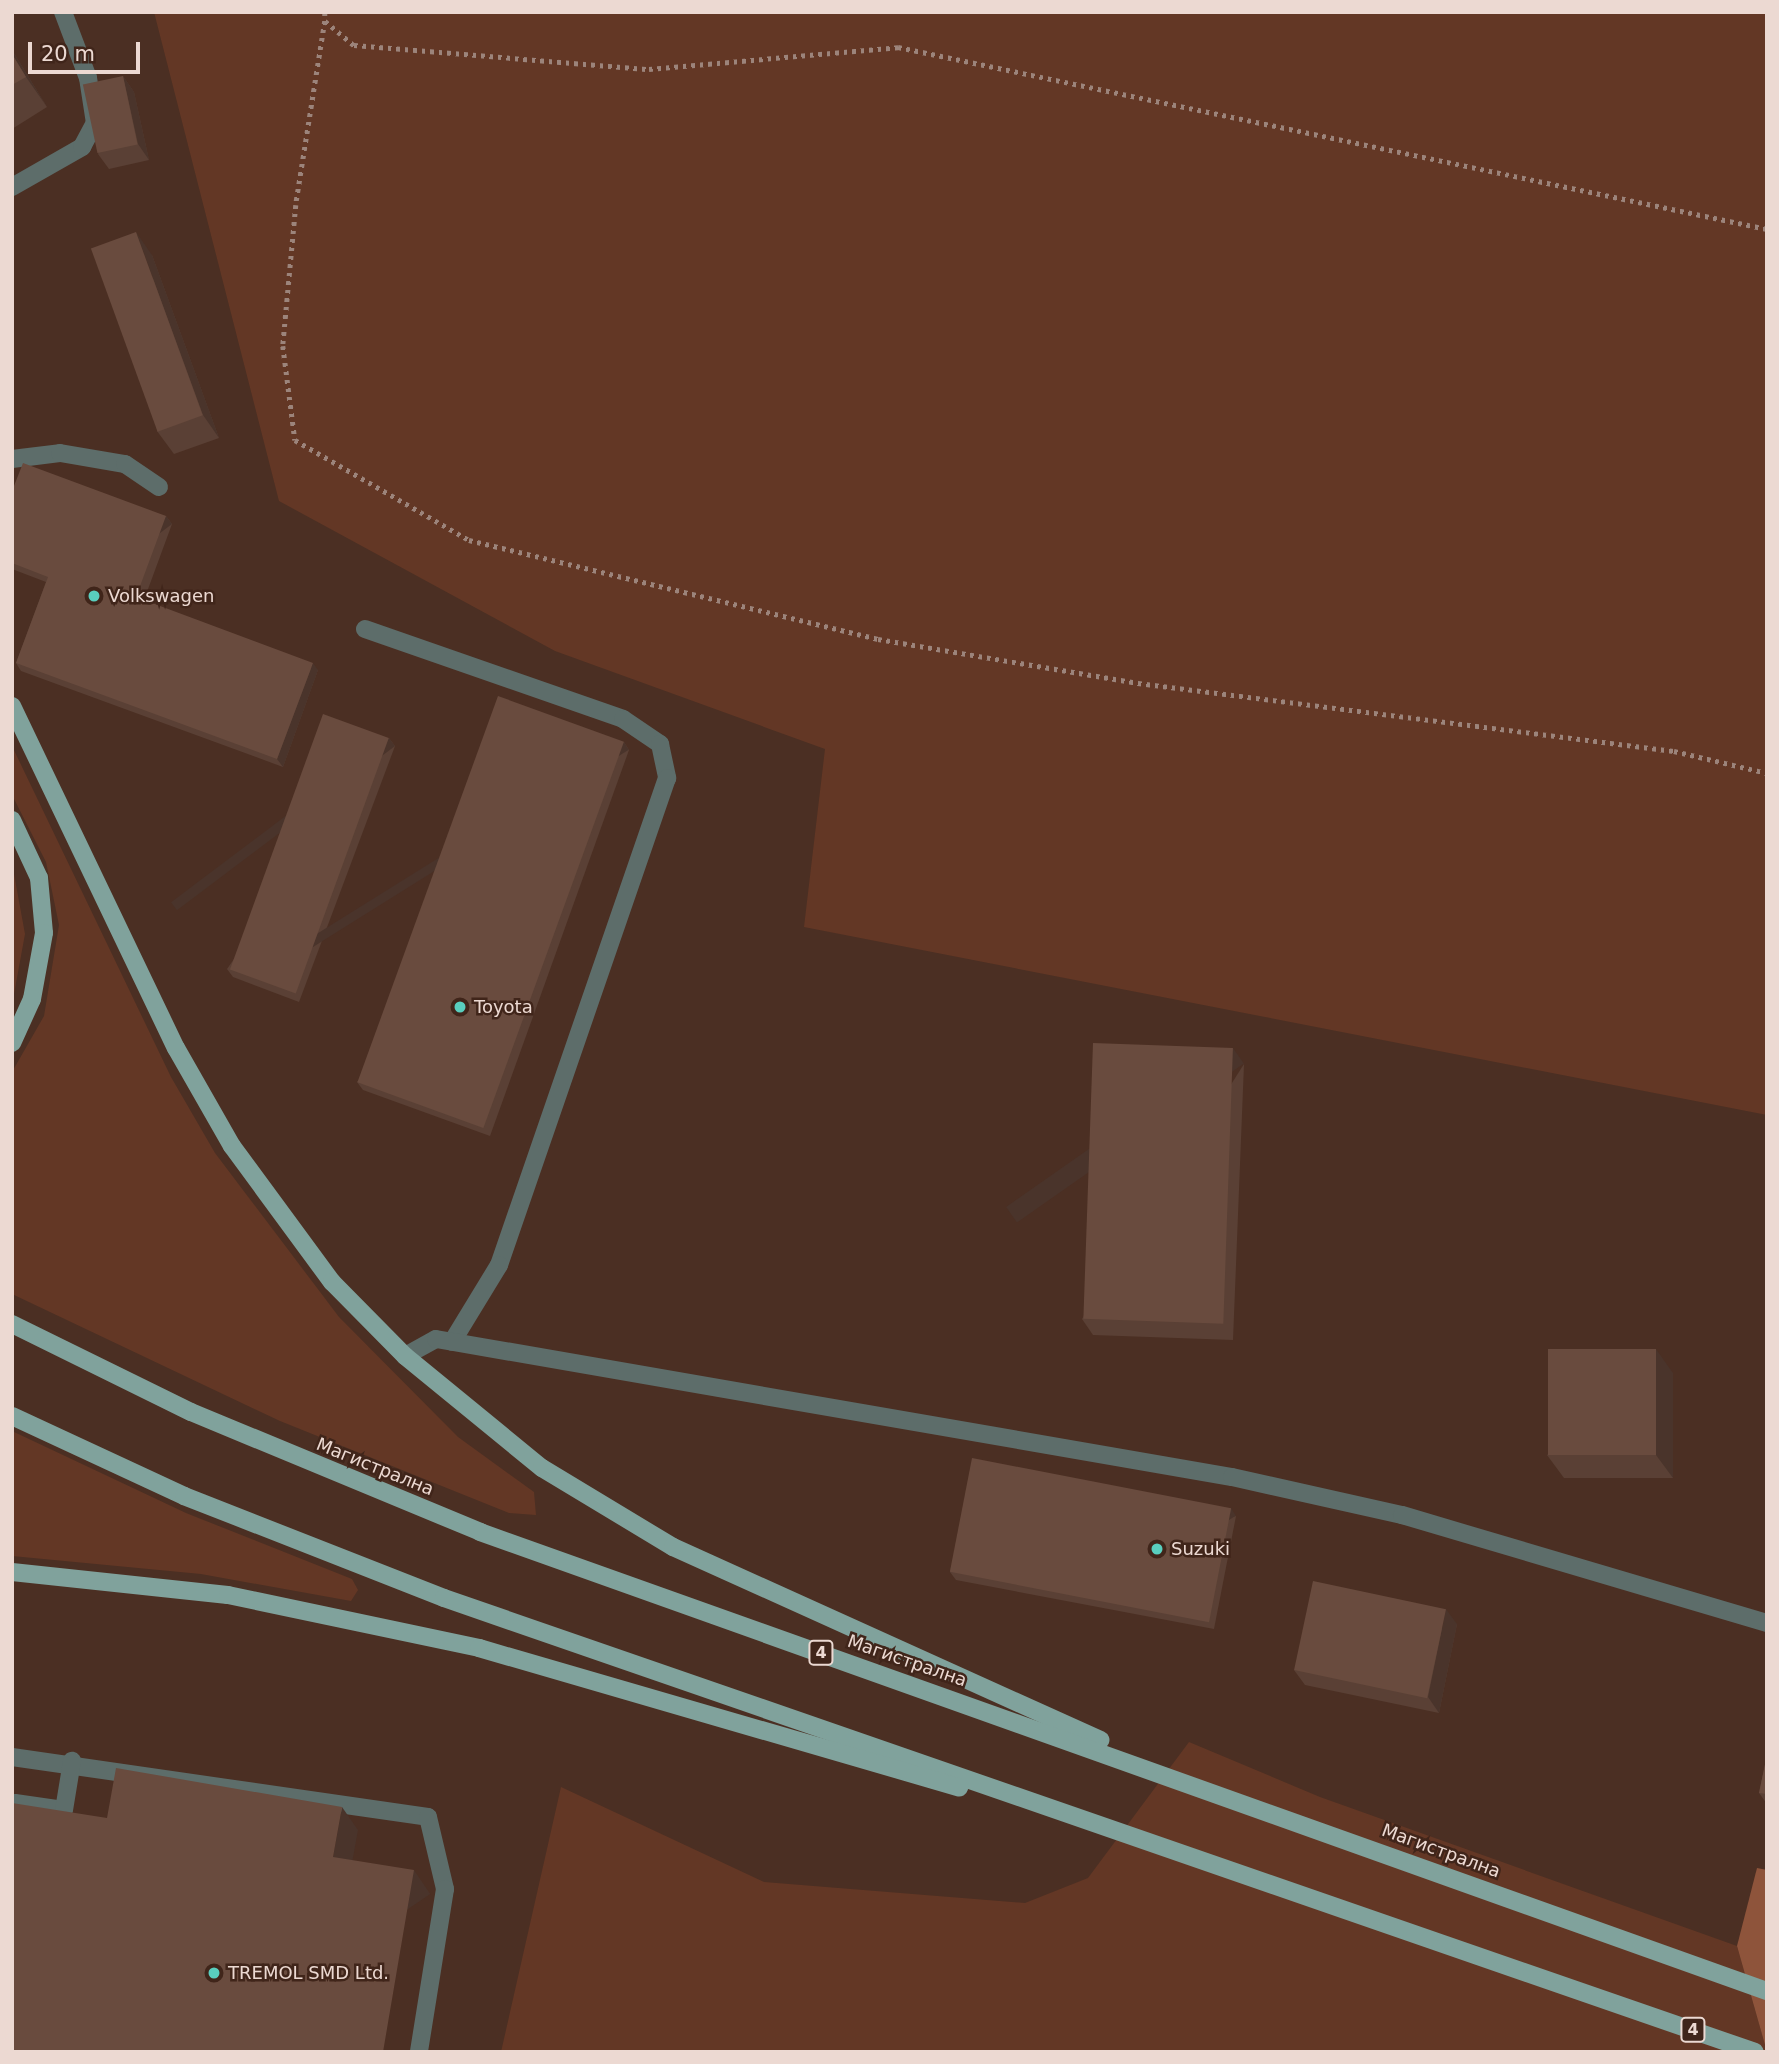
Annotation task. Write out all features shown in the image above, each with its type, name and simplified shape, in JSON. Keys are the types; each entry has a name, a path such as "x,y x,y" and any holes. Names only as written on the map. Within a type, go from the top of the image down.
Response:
{"main road":[{"path":"12,706 176,1048 232,1146 332,1282 405,1356 542,1468 673,1547 1222,1794"},
{"path":"12,820 38,878 44,922 38,977 12,1043"},
{"name":"Магистрална","path":"12,1324 191,1412 480,1532 1222,1794 1767,1991"},
{"name":"4","path":"12,1416 184,1496 444,1598 1755,2052"},
{"path":"12,1572 228,1595 479,1647 1202,1859"}],"street":[{"path":"12,187 82,147 95,123 88,78 63,12"},
{"path":"12,459 60,453 125,464 159,487"},
{"path":"365,629 623,719 660,744 667,778 499,1265 452,1342"},
{"path":"405,1356 428,1339 452,1342 1232,1477 1402,1515 1767,1623"},
{"path":"12,1757 72,1761 428,1817 445,1889 419,2052"},
{"path":"12,1819 15,1803 64,1810 72,1761"}],"path":[{"path":"325,12 296,205 283,346 295,440 469,540 878,639 1138,683 1674,751 1767,773"},
{"path":"325,22 354,45 649,69 898,47 1767,229"}],"shaded area":[{"path":"154,12 1767,12 1767,1115 804,927 825,749 555,651 279,501"},
{"path":"12,746 171,1077 215,1153 339,1317 458,1437 534,1492 536,1515 509,1513 280,1421 12,1294 12,1072 44,1016 59,925 46,862 12,795"},
{"path":"12,863 25,934 12,1005"},
{"path":"12,1431 186,1513 352,1579 358,1590 351,1601 201,1574 12,1556"},
{"path":"1189,1742 1320,1797 1737,1946 1767,2052 501,2052 561,1787 764,1882 1025,1903 1088,1878"},
{"path":"1757,1868 1767,1870 1767,2052 1737,1946"}],"building":[{"path":"12,54 26,77 12,85"},
{"path":"123,76 138,144 97,153 83,85"},
{"path":"136,232 203,415 158,432 91,248"},
{"path":"23,463 166,516 136,597 313,663 277,759 16,663 48,577 12,563 12,491"},
{"path":"498,696 624,742 483,1128 357,1082"},
{"path":"323,714 389,738 296,994 230,970"},
{"path":"1093,1043 1233,1048 1223,1324 1083,1319"},
{"path":"1548,1349 1656,1349 1656,1455 1548,1455"},
{"path":"972,1458 1231,1508 1209,1622 950,1572"},
{"path":"1313,1581 1446,1609 1427,1698 1294,1670"},
{"path":"1767,1755 1767,1794 1759,1793"},
{"name":"TREMOL SMD Ltd.","path":"116,1768 342,1807 333,1857 414,1870 383,2052 12,2052 12,1803 107,1818"}],"place":[{"name":"Volkswagen","path":"94,596"},
{"name":"Toyota","path":"460,1007"},
{"name":"Suzuki","path":"1157,1549"},
{"name":"TREMOL SMD Ltd.","path":"214,1973"}]}
